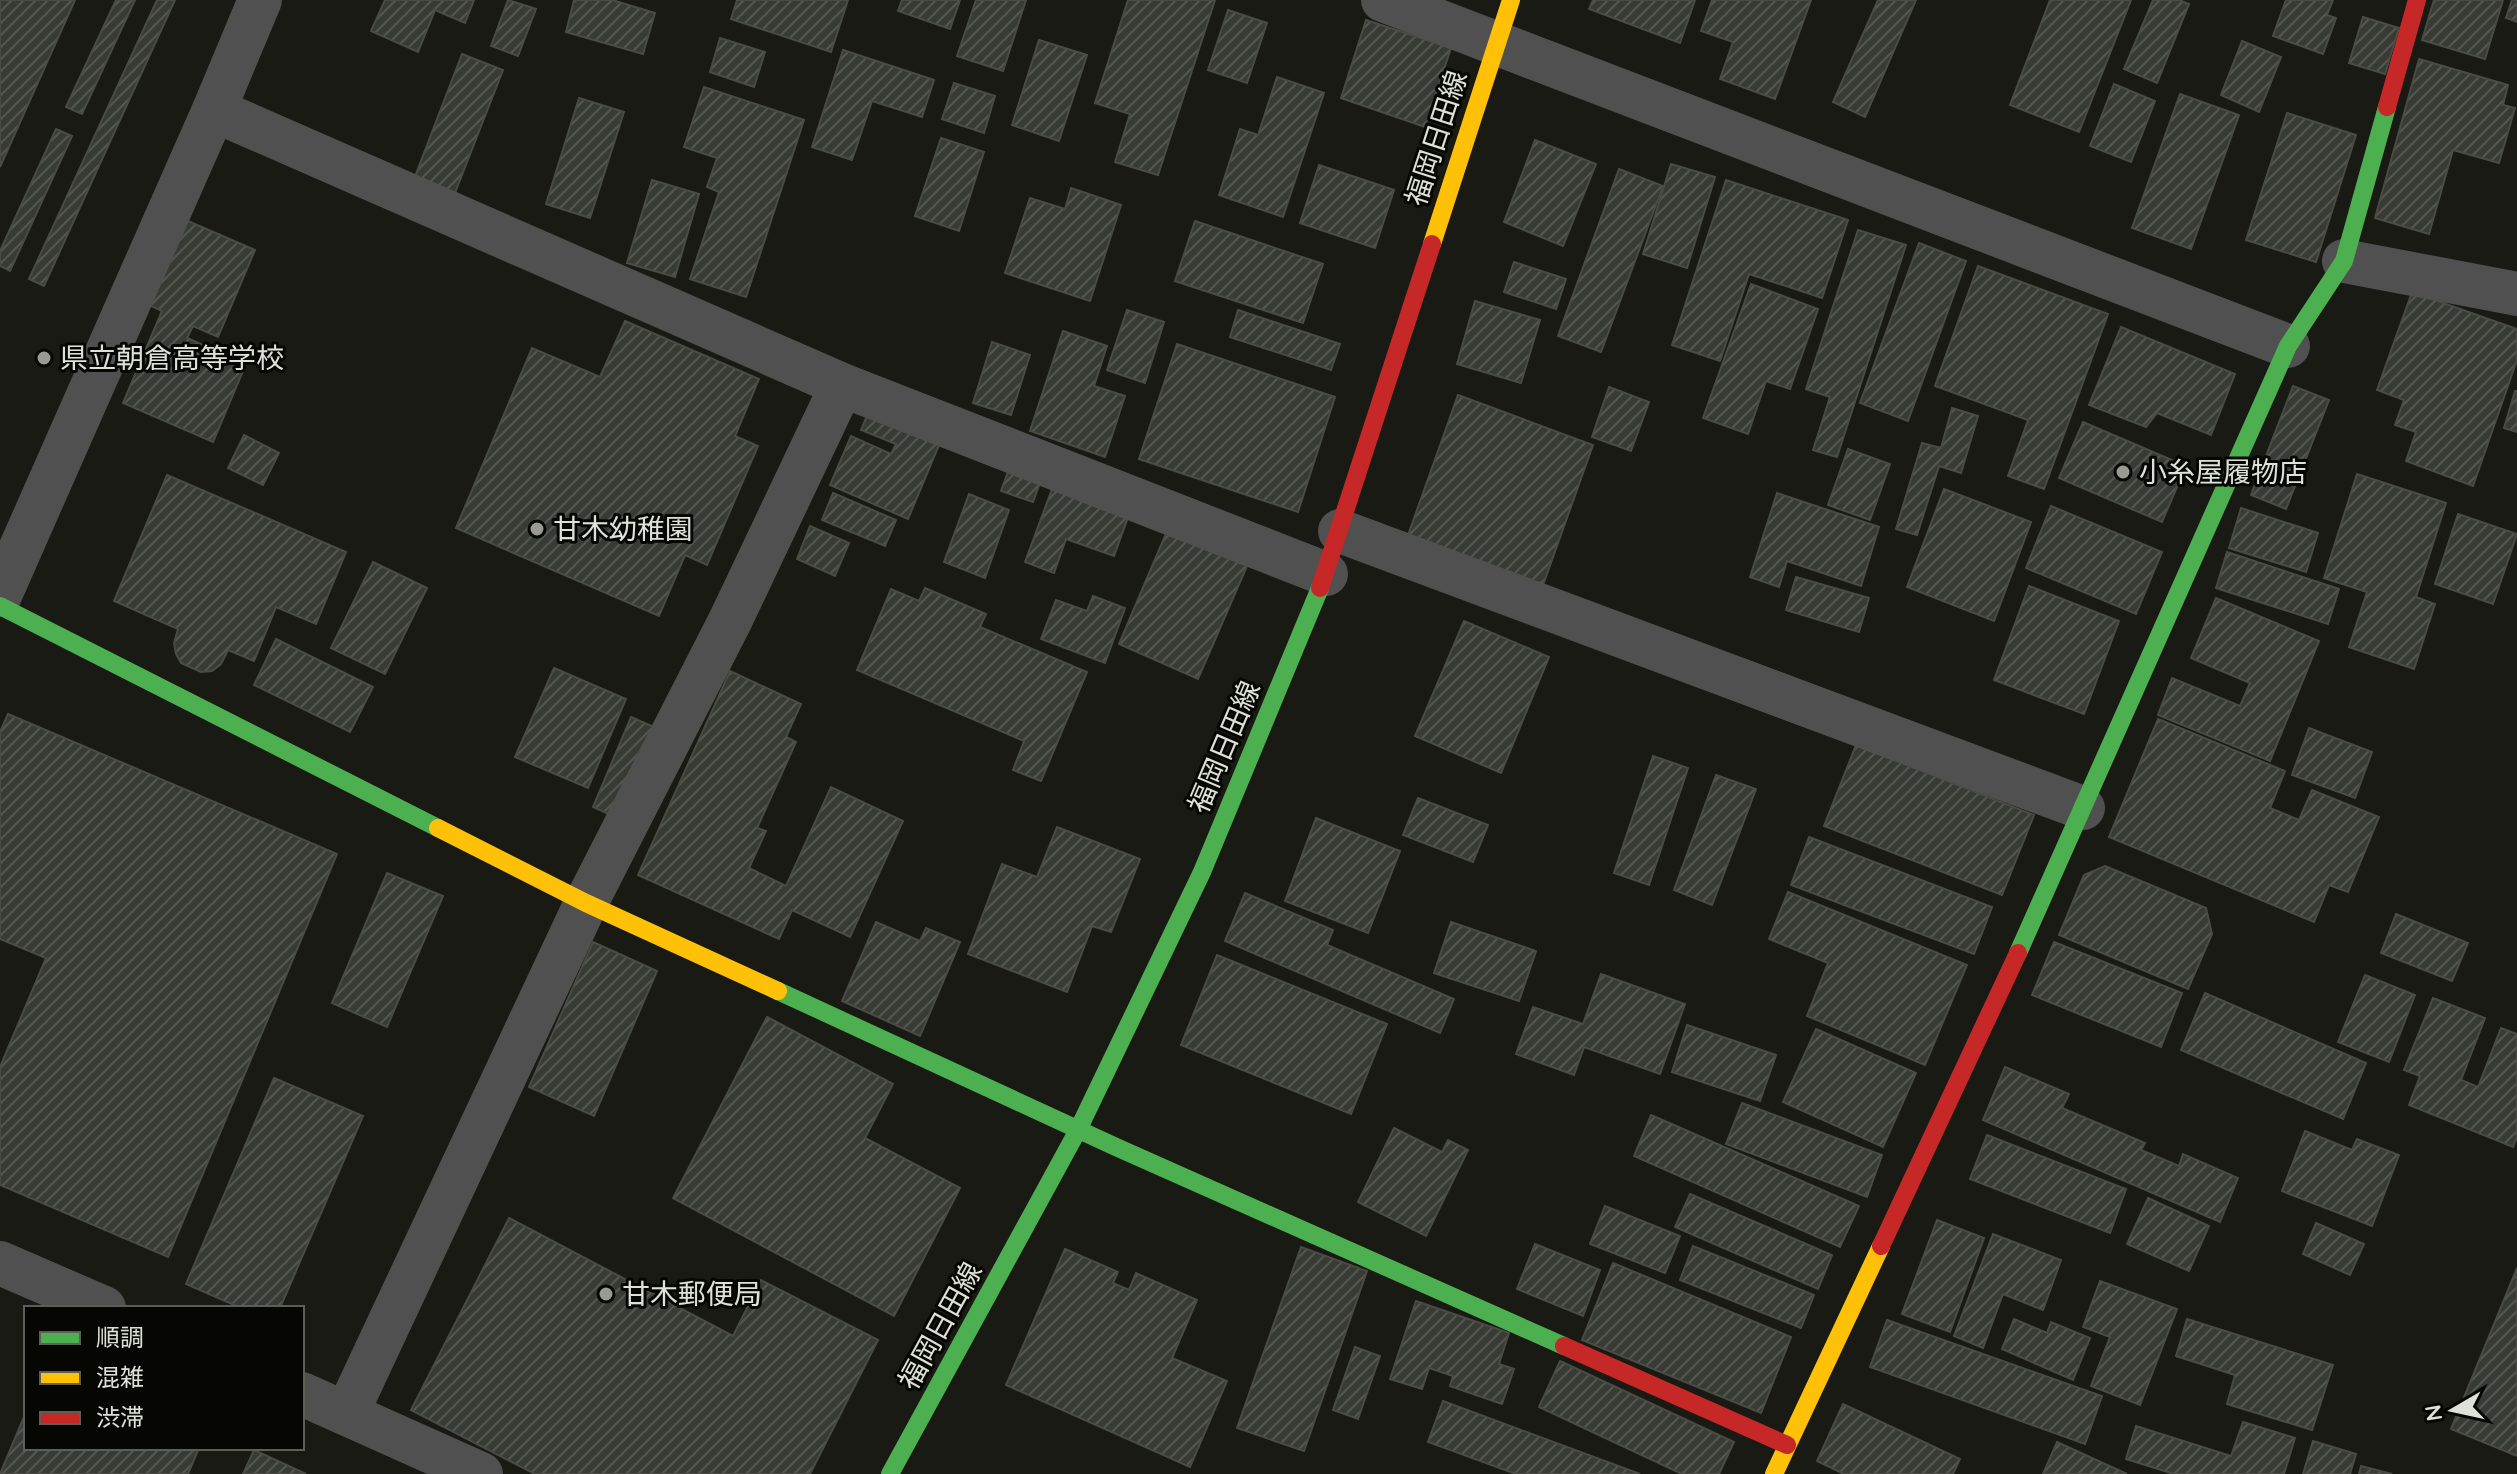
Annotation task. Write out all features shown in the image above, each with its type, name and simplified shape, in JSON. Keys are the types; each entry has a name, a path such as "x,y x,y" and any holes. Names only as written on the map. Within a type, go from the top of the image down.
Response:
{"street":[{"path":"0,595 260,0"},
{"path":"1383,0 2288,346"},
{"name":"福岡日田線","path":"890,1474 1078,1130 1202,872 1326,574 1511,0"},
{"path":"1774,1474 2002,988 2288,346 2344,261 2417,0"},
{"path":"214,110 842,385 1326,574"},
{"path":"2344,261 2517,294"},
{"path":"347,1413 586,903 731,619 842,385"},
{"path":"1340,531 2083,808"},
{"path":"0,606 586,903 1078,1130 1787,1445"},
{"path":"0,1263 99,1306"},
{"path":"304,1395 481,1474"}],"building":[{"path":"0,0 75,0 0,167"},
{"path":"116,0 135,0 82,114 66,107"},
{"path":"157,0 175,0 44,286 29,279"},
{"path":"385,0 474,0 465,23 435,10 418,52 371,31"},
{"path":"508,0 536,9 518,56 491,46"},
{"path":"574,0 612,0 655,13 643,54 566,32"},
{"path":"737,0 848,0 831,52 731,19"},
{"path":"902,0 960,0 950,29 898,11"},
{"path":"976,0 1026,0 1003,71 957,56"},
{"path":"1128,0 1215,0 1158,175 1115,162 1130,114 1095,103"},
{"path":"1593,0 1695,0 1680,43 1589,9"},
{"path":"1712,0 1811,0 1775,99 1720,79 1733,42 1701,31"},
{"path":"1878,0 1916,0 1865,117 1833,102"},
{"path":"2050,0 2131,0 2079,132 2010,105"},
{"path":"2153,0 2179,0 2189,4 2157,83 2124,69"},
{"path":"2286,0 2333,0 2327,15 2336,18 2323,54 2273,36"},
{"path":"2434,0 2503,0 2485,59 2422,40"},
{"path":"2512,0 2517,0 2517,22 2506,18"},
{"path":"1228,10 1267,23 1247,83 1208,70"},
{"path":"2363,17 2399,28 2385,74 2349,63"},
{"path":"1366,20 1451,48 1425,127 1341,98"},
{"path":"720,38 765,52 754,87 710,72"},
{"path":"1039,40 1087,55 1059,141 1012,125"},
{"path":"2242,41 2281,57 2259,112 2221,95"},
{"path":"843,50 934,80 922,117 872,101 852,160 812,147"},
{"path":"462,54 503,70 451,203 411,187"},
{"path":"2419,59 2508,85 2503,105 2515,108 2499,163 2453,150 2429,234 2375,218"},
{"path":"1277,77 1324,93 1283,217 1219,195 1240,129 1258,135"},
{"path":"954,83 995,96 984,133 942,119"},
{"path":"2114,84 2155,101 2131,162 2090,146"},
{"path":"704,87 804,120 746,297 690,279 719,192 707,187 717,158 684,147"},
{"path":"2180,94 2239,115 2191,249 2132,228"},
{"path":"579,98 624,112 590,218 546,204"},
{"path":"2287,113 2356,135 2316,262 2246,240"},
{"path":"56,129 72,136 10,271 0,266 0,251"},
{"path":"941,138 984,152 959,231 915,216"},
{"path":"1535,140 1596,164 1563,246 1504,222"},
{"path":"1671,164 1715,177 1687,268 1643,254"},
{"path":"1319,165 1394,190 1375,248 1300,223"},
{"path":"1619,169 1663,186 1601,352 1558,336"},
{"path":"652,180 699,194 675,277 627,263"},
{"path":"1726,180 1848,220 1822,298 1749,274 1720,361 1672,345"},
{"path":"1071,188 1121,205 1090,301 1005,273 1030,198 1065,209"},
{"path":"181,218 255,250 218,337 193,326 187,338 246,364 213,442 123,403 162,311 145,303"},
{"path":"1195,221 1323,264 1303,323 1175,281"},
{"path":"1858,230 1906,245 1837,457 1813,450 1830,397 1806,389"},
{"path":"1919,243 1966,261 1908,421 1860,403"},
{"path":"1514,262 1566,279 1556,309 1504,292"},
{"path":"1978,266 2108,314 2044,489 2008,476 2028,420 1935,386"},
{"path":"1751,284 1818,309 1790,389 1766,381 1748,434 1703,418"},
{"path":"2412,292 2517,329 2517,360 2473,486 2406,461 2416,432 2395,425 2404,400 2377,390"},
{"path":"1475,301 1540,320 1521,383 1457,364"},
{"path":"1127,310 1164,322 1145,383 1107,370"},
{"path":"1238,310 1340,344 1331,370 1230,337"},
{"path":"625,321 759,379 735,436 758,446 707,565 685,555 659,616 456,528 532,348 600,377"},
{"path":"2121,327 2235,374 2211,435 2157,413 2146,427 2089,405"},
{"path":"1063,331 1107,346 1094,386 1125,396 1105,457 1030,431"},
{"path":"992,342 1030,355 1011,415 973,403"},
{"path":"1177,344 1335,397 1298,512 1139,459"},
{"path":"2293,386 2329,400 2286,509 2251,495"},
{"path":"1609,387 1649,402 1631,451 1592,437"},
{"path":"2517,391 2517,432 2504,428"},
{"path":"1458,395 1593,445 1542,588 1407,538"},
{"path":"874,399 939,445 908,519 830,485 851,436 891,454 896,444 861,430"},
{"path":"1952,408 1978,416 1961,473 1939,466 1917,535 1896,529 1922,443 1941,448"},
{"name":"小糸屋履物店","path":"2083,422 2186,466 2162,522 2059,478"},
{"path":"244,435 279,453 263,485 228,468"},
{"path":"1848,449 1890,464 1870,520 1828,505"},
{"path":"1013,458 1045,469 1033,502 1001,491"},
{"path":"2357,474 2446,503 2416,597 2435,604 2414,669 2349,647 2367,592 2324,578"},
{"path":"167,475 346,552 316,624 276,607 254,661 228,650 221,664 212,671 201,672 181,663 176,654 174,643 178,629 114,601"},
{"path":"1055,481 1131,509 1114,556 1066,539 1054,573 1025,562"},
{"path":"1944,489 2031,522 1994,621 1907,587"},
{"path":"833,493 896,520 885,546 822,520"},
{"path":"1777,493 1879,527 1861,586 1787,561 1779,587 1750,577"},
{"path":"969,494 1009,510 985,578 944,562"},
{"path":"2051,506 2162,552 2136,614 2026,568"},
{"path":"2241,508 2318,533 2306,572 2229,548"},
{"path":"2458,514 2517,534 2493,604 2435,584"},
{"path":"810,526 849,543 835,576 797,559"},
{"path":"1167,531 1247,566 1198,679 1119,644"},
{"path":"2227,552 2339,589 2328,624 2216,588"},
{"path":"373,562 427,588 385,674 331,648"},
{"path":"1796,577 1869,598 1859,632 1786,610"},
{"path":"2029,586 2119,621 2084,714 1994,680"},
{"path":"925,588 986,614 980,627 1087,672 1041,781 1013,770 1024,741 857,670 891,589 919,601"},
{"path":"1093,596 1125,608 1105,663 1041,639 1056,600 1087,611"},
{"path":"2216,598 2319,641 2270,761 2158,715 2172,678 2240,706 2250,683 2191,658"},
{"path":"1464,621 1549,657 1501,773 1415,736"},
{"path":"276,639 373,687 350,732 254,685"},
{"path":"554,668 626,699 588,788 515,757"},
{"path":"730,671 801,704 786,737 796,742 757,828 766,831 749,868 786,886 831,787 903,821 850,937 792,910 779,939 638,875"},
{"path":"8,714 337,854 168,1257 0,1185 0,1067 46,958 0,939 0,732"},
{"path":"631,717 663,731 624,821 593,807"},
{"path":"2158,719 2285,771 2270,808 2299,820 2312,790 2379,817 2348,892 2329,885 2314,922 2109,837"},
{"path":"2309,728 2372,752 2355,798 2292,775"},
{"path":"1856,745 2034,815 2002,895 1824,826"},
{"path":"1653,756 1688,768 1649,885 1614,873"},
{"path":"1716,775 1756,789 1712,905 1674,890"},
{"path":"1418,798 1488,825 1473,862 1403,835"},
{"path":"1316,818 1400,851 1368,933 1285,901"},
{"path":"1057,827 1140,859 1111,932 1092,926 1067,992 968,954 1002,864 1037,877"},
{"path":"1809,837 1992,907 1974,954 1791,885"},
{"path":"2105,866 2206,908 2212,934 2188,989 2059,935 2084,875"},
{"path":"387,873 443,896 387,1027 332,1003"},
{"path":"1788,892 1967,965 1925,1065 1807,1016 1828,963 1769,939"},
{"path":"1245,893 1333,930 1327,945 1454,999 1440,1033 1225,941"},
{"path":"2396,914 2468,943 2452,981 2381,953"},
{"path":"876,922 920,941 926,928 960,942 920,1036 842,1001"},
{"path":"1451,922 1536,951 1519,1001 1434,973"},
{"path":"593,942 657,971 594,1116 529,1087"},
{"path":"2054,942 2182,993 2161,1047 2032,995"},
{"path":"1217,955 1387,1024 1351,1114 1181,1045"},
{"path":"1601,974 1685,1004 1660,1074 1584,1047 1574,1075 1516,1054 1533,1007 1583,1024"},
{"path":"2365,975 2415,995 2389,1062 2338,1042"},
{"path":"2205,993 2366,1063 2343,1119 2181,1050"},
{"path":"2433,998 2485,1018 2461,1080 2478,1087 2501,1028 2517,1034 2517,1137 2513,1147 2409,1105 2420,1076 2404,1070"},
{"path":"767,1017 893,1084 865,1138 960,1188 894,1316 673,1198"},
{"path":"1687,1025 1776,1055 1760,1101 1672,1072"},
{"path":"1816,1029 1916,1073 1883,1147 1783,1102"},
{"path":"2005,1067 2069,1094 2062,1108 2145,1143 2141,1150 2179,1166 2183,1154 2238,1178 2220,1222 1983,1120"},
{"path":"274,1078 363,1116 281,1306 236,1306 186,1284"},
{"path":"1742,1103 1882,1155 1867,1197 1726,1144"},
{"path":"1651,1115 1859,1206 1840,1247 1634,1156"},
{"path":"1394,1128 1442,1152 1448,1140 1468,1150 1426,1236 1358,1202"},
{"path":"2305,1131 2352,1150 2357,1139 2399,1155 2372,1226 2282,1191"},
{"path":"1987,1135 2126,1189 2110,1233 1970,1179"},
{"path":"1690,1194 1832,1255 1818,1289 1675,1227"},
{"path":"2148,1198 2209,1226 2189,1271 2127,1244"},
{"path":"1605,1206 1680,1236 1665,1273 1590,1244"},
{"path":"509,1218 733,1336 761,1280 878,1340 810,1474 535,1474 411,1410"},
{"path":"1937,1220 1984,1238 1950,1332 1902,1314"},
{"path":"2316,1223 2364,1244 2350,1275 2303,1254"},
{"path":"1993,1234 2061,1260 2043,1310 2003,1294 1983,1348 1954,1336"},
{"path":"1535,1244 1600,1270 1583,1316 1517,1289"},
{"path":"1693,1246 1814,1295 1801,1328 1680,1280"},
{"path":"1301,1247 1367,1271 1304,1451 1237,1428"},
{"path":"1065,1249 1118,1272 1113,1283 1129,1290 1136,1273 1197,1300 1172,1358 1227,1381 1190,1467 1006,1385"},
{"path":"1613,1263 1791,1337 1761,1413 1582,1340"},
{"path":"2517,1268 2517,1456 2451,1429"},
{"path":"2100,1281 2177,1309 2140,1405 2091,1386 2110,1337 2083,1327"},
{"path":"1416,1301 1509,1333 1499,1364 1514,1369 1502,1404 1450,1386 1453,1376 1429,1368 1422,1389 1390,1379"},
{"path":"2014,1319 2047,1333 2051,1322 2090,1338 2073,1380 2002,1349"},
{"path":"2187,1319 2333,1365 2312,1430 2227,1404 2235,1375 2176,1356"},
{"path":"1887,1320 2102,1396 2085,1444 1870,1367"},
{"path":"1355,1347 1380,1356 1358,1419 1333,1410"},
{"path":"1560,1361 1734,1442 1719,1474 1682,1474 1539,1407"},
{"path":"1443,1401 1640,1474 1516,1474 1428,1442"},
{"path":"1843,1404 1960,1459 1953,1474 1844,1474 1817,1461"},
{"path":"24,1417 24,1450 198,1450 188,1474 0,1474"},
{"path":"2243,1422 2295,1438 2284,1474 2174,1474 2126,1459 2136,1426 2231,1456"},
{"path":"2313,1441 2356,1454 2350,1474 2303,1474"},
{"path":"2057,1442 2127,1474 2043,1474"},
{"path":"254,1450 306,1474 243,1474"},
{"path":"2361,1466 2392,1474 2359,1474"}],"traffic: fast":[{"path":"2018,953 2288,346 2344,261 2387,107"},
{"path":"890,1474 1078,1130 1202,872 1320,588"},
{"path":"0,606 438,828"},
{"path":"778,991 1116,1147 1564,1346"}],"traffic: slow":[{"path":"1432,244 1511,0"},
{"path":"438,828 586,903 778,991"},
{"path":"1774,1474 1881,1246"}],"traffic: jam":[{"path":"2387,107 2417,0"},
{"path":"1320,588 1432,244"},
{"path":"1881,1246 2018,953"},
{"path":"1564,1346 1787,1445"}],"place":[{"name":"県立朝倉高等学校","path":"44,358"},
{"name":"小糸屋履物店","path":"2123,472"},
{"name":"甘木幼稚園","path":"537,529"},
{"name":"甘木郵便局","path":"606,1294"}]}
